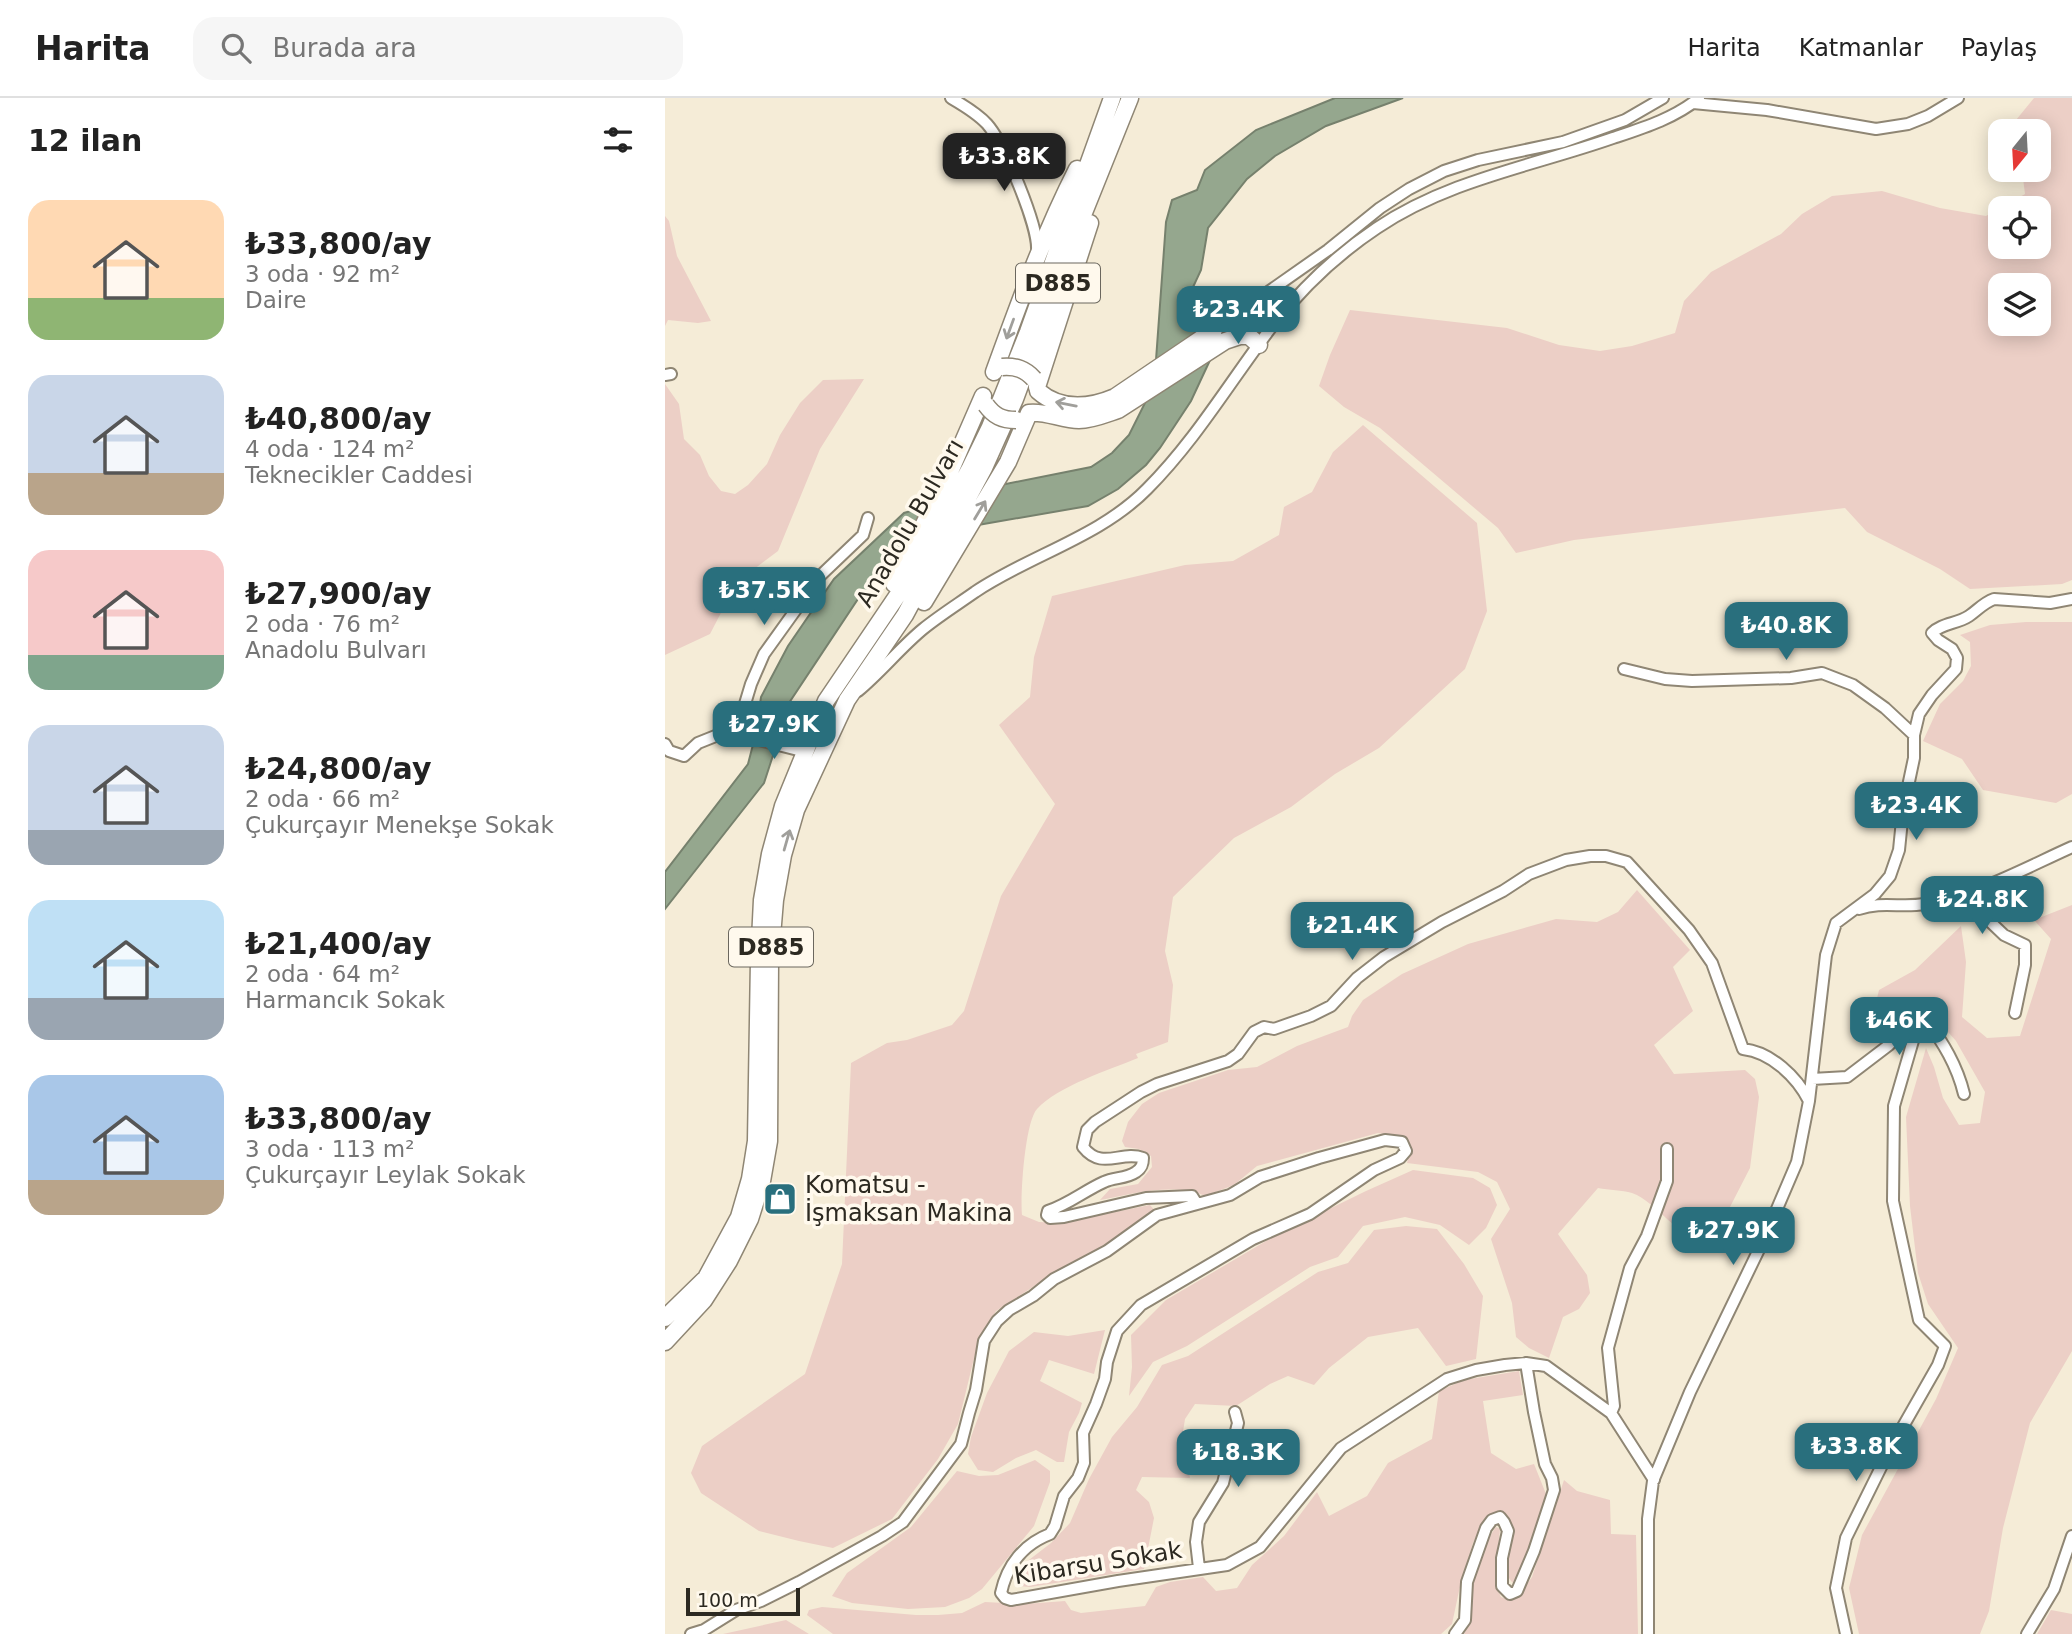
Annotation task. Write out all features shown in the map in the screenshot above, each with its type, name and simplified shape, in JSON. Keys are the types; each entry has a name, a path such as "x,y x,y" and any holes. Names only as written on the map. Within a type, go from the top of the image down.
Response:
{"highway":[{"name":"Anadolu Bulvarı","path":"665,1342 704,1300 730,1261 750,1219 762,1181 769,1141 770,960 775,900 783,855 796,810 847,700 943,560 990,427 1114,109 1130,98"},
{"path":"998,369 1021,298 1060,204 1114,109"},
{"path":"943,560 1008,462 1023,416 1035,404 1036,386 1107,173 1114,109"},
{"path":"1218,336 1118,410 1080,420 1040,412 1000,418 992,413 985,401 984,387 988,378 998,369 1012,366 1021,368 1036,386 1057,403 1083,406 1099,404 1115,397 1218,336 1249,336 1259,345"},
{"path":"908,571 949,474 985,401"},
{"name":"Anadolu Bulvarı","path":"665,1318 706,1278 739,1217 750,1179 756,1141 762,900 770,854 783,806 826,701 977,468"}],"street":[{"path":"951,98 986,123 999,142 1034,227 1038,249 1021,298"},
{"path":"1218,336 1380,208 1409,189 1444,171 1478,160 1576,138 1625,120 1663,98"},
{"path":"1696,101 1876,129 1908,124 1928,116 1958,98"},
{"name":"Anadolu Bulvarı","path":"847,700 923,630 977,591 1111,518 1145,491 1198,429 1274,324 1330,263 1379,226 1441,193 1498,172 1592,146 1654,124 1696,101"},
{"path":"806,752 742,735 738,727 751,684 764,654 820,576 863,535 868,518"},
{"path":"1648,1634 1648,1519 1654,1480 1690,1392 1765,1237 1797,1162 1809,1101 1826,955 1836,923 1875,894 1890,876 1899,850 1919,714 1956,669 1957,658 1952,649 1932,633 1937,628 1971,615 1985,602 1994,599 2050,603 2072,599"},
{"path":"1624,669 1665,679 1692,681 1791,678 1822,673 1853,685 1885,708 1914,735"},
{"path":"665,744 670,751 684,756 698,743 738,727"},
{"path":"1847,913 1865,906 1921,905 1981,890 2072,847"},
{"path":"691,1634 704,1630 736,1610 799,1582 903,1522 961,1444 977,1390 984,1341 997,1321 1054,1279 1107,1251 1157,1215 1197,1204 1192,1196 1146,1198 1051,1219 1047,1215 1048,1211 1063,1206 1107,1180 1126,1177 1139,1170 1143,1163 1143,1158 1137,1156 1106,1160 1087,1152 1083,1147 1087,1130 1095,1122 1157,1084 1228,1061 1238,1054 1254,1032 1264,1027 1274,1028 1290,1024 1331,1006 1357,978 1384,957 1529,874 1566,860 1590,856 1606,856 1627,862 1689,930 1712,963 1743,1049 1767,1056 1788,1073 1809,1101"},
{"path":"1962,895 2004,935 2025,945 2025,965 2015,1013"},
{"path":"1812,1079 1847,1076 1889,1045 1910,1022 1927,1019 1950,1054 1960,1076 1964,1094"},
{"path":"1846,1634 1836,1588 1846,1538 1889,1451 1938,1365 1945,1346 1919,1320 1893,1200 1894,1106 1919,1020"},
{"name":"Kibarsu Sokak","path":"1197,1204 1230,1195 1261,1177 1318,1158 1385,1140 1402,1142 1405,1146 1406,1151 1401,1158 1374,1170 1310,1214 1253,1239 1141,1305 1117,1331 1107,1362 1105,1379 1083,1433 1084,1463 1078,1479 1064,1496 1050,1534 1023,1550 1009,1569 1001,1593 1005,1598 1011,1600 1227,1565 1260,1547 1341,1447 1447,1380 1475,1370 1526,1363 1545,1367 1611,1413 1654,1480"},
{"path":"1611,1413 1614,1406 1608,1348 1630,1268 1651,1227 1667,1181 1667,1149"},
{"path":"1455,1634 1465,1620 1467,1582 1486,1528 1492,1520 1500,1517 1508,1531 1502,1558 1502,1586 1510,1594 1517,1591 1534,1551 1554,1490 1545,1464 1526,1363"},
{"path":"1199,1568 1196,1542 1199,1522 1223,1483 1238,1423 1235,1412"},
{"path":"2027,1634 2055,1589 2072,1536"}],"shaded area":[{"path":"1335,98 1403,98 1326,126 1275,156 1247,179 1208,228 1201,270 1187,300 1206,329 1211,358 1191,401 1146,465 1118,489 1088,506 978,525 911,551 858,599 785,709 764,783 665,909 665,872 748,764 761,697 788,646 834,579 904,513 996,486 1091,467 1112,453 1129,435 1145,403 1156,360 1166,222 1172,200 1197,190 1205,170 1256,130"},
{"path":"2034,98 2072,98 2072,580 2062,584 1970,589 1940,569 1867,532 1845,508 1574,540 1516,553 1498,528 1380,428 1344,407 1319,386 1350,310 1507,328 1559,345 1600,351 1632,346 1675,333 1684,301 1711,272 1781,234 1802,214 1832,196 1882,191 1940,208 1988,215 1988,259 2051,259 2051,196 2022,196 2025,194 2024,182 2051,182 2051,119 2017,119"},
{"path":"665,216 669,221 677,256 711,321 698,323 668,320 665,326"},
{"path":"864,379 820,449 778,551 737,582 710,634 665,655 665,384 679,404 684,439 700,455 709,476 721,491 735,494 748,485 767,464 780,435 800,403 823,380"},
{"path":"1363,425 1477,523 1487,611 1465,669 1379,748 1335,774 1291,807 1234,838 1173,897 1165,951 1173,985 1168,1042 1136,1054 1138,1058 1071,1086 1037,1109 1026,1143 1022,1215 1039,1222 1060,1223 1150,1205 1156,1212 996,1311 977,1346 958,1424 938,1459 892,1519 833,1548 759,1531 701,1493 691,1473 702,1446 805,1374 842,1264 851,1063 887,1043 907,1040 952,1025 964,1011 1001,896 1055,804 999,725 1030,697 1034,657 1052,596 1185,565 1233,561 1279,535 1284,507 1312,492 1333,452"},
{"path":"2072,622 2072,794 2056,803 1983,790 1962,759 1923,741 1940,704 1963,681 1971,666 1970,642 1960,635 1990,625"},
{"path":"1637,890 1690,950 1673,967 1693,1011 1654,1045 1674,1074 1745,1070 1755,1079 1759,1097 1750,1168 1713,1240 1690,1236 1652,1205 1632,1193 1598,1188 1558,1234 1587,1275 1590,1293 1579,1309 1563,1317 1549,1358 1529,1348 1516,1337 1512,1303 1491,1239 1510,1209 1497,1182 1478,1172 1407,1163 1411,1147 1404,1138 1378,1133 1257,1166 1234,1185 1205,1196 1167,1190 1139,1192 1100,1200 1110,1189 1138,1184 1152,1167 1151,1156 1139,1149 1125,1147 1122,1141 1128,1122 1142,1104 1159,1093 1228,1070 1257,1067 1297,1046 1348,1027 1363,1000 1402,974 1468,944 1556,919 1597,922 1618,912"},
{"path":"2072,905 2072,1351 2030,1423 2003,1528 1989,1611 1980,1634 1859,1634 1849,1588 1862,1535 1936,1399 1958,1348 1928,1304 1918,1273 1910,1206 1906,1117 1926,1048 1943,1098 1959,1125 1980,1123 1985,1092 1956,1041 1926,1007 1869,1032 1879,990 1915,970 1961,926 1966,962 1962,1017 1987,1038 2020,1036 2051,939 2034,920"},
{"path":"1413,1170 1473,1178 1490,1188 1497,1205 1486,1228 1469,1245 1440,1225 1405,1217 1363,1226 1338,1257 1310,1267 1187,1346 1153,1362 1129,1396 1131,1335 1166,1300 1278,1234"},
{"path":"1406,1226 1437,1229 1464,1264 1483,1296 1476,1359 1446,1366 1418,1328 1368,1337 1329,1368 1314,1385 1288,1376 1236,1406 1195,1404 1185,1419 1182,1438 1190,1478 1142,1477 1136,1490 1149,1502 1154,1518 1144,1569 1030,1587 1019,1586 1019,1577 1025,1563 1051,1543 1070,1523 1089,1479 1112,1437 1137,1407 1162,1365 1188,1356 1318,1272 1348,1263 1374,1230"},
{"path":"1105,1330 1094,1374 1049,1360 1040,1381 1082,1403 1069,1432 1064,1462 1057,1462 1036,1450 993,1472 978,1470 968,1454 971,1437 987,1393 1009,1351 1034,1332 1068,1336"},
{"path":"1519,1371 1523,1395 1483,1401 1491,1453 1516,1469 1534,1464 1546,1494 1524,1562 1513,1583 1506,1567 1509,1538 1507,1520 1501,1512 1492,1515 1483,1523 1473,1543 1452,1624 1441,1634 833,1634 807,1615 809,1610 822,1607 938,1615 962,1613 985,1602 1025,1604 1065,1601 1071,1610 1081,1613 1145,1606 1156,1587 1170,1582 1203,1577 1216,1591 1237,1588 1252,1565 1284,1536 1317,1492 1329,1516 1367,1496 1388,1463 1432,1439 1439,1391 1464,1380"},
{"path":"1035,1460 1050,1471 1050,1482 1034,1526 982,1589 969,1598 945,1607 908,1609 852,1603 832,1596 847,1573 911,1527 957,1471 979,1476 998,1475"},
{"path":"1564,1480 1577,1491 1610,1500 1611,1534 1636,1535 1638,1634 1464,1634 1472,1615 1476,1571 1492,1533 1496,1527 1500,1529 1495,1584 1501,1597 1510,1600 1519,1595 1532,1577"},
{"path":"2051,1610 2072,1614 2072,1634 2037,1634"},
{"path":"786,1620 809,1634 723,1634"}],"place":[{"name":"Komatsu - İşmaksan Makina","path":"780,1199"}]}
